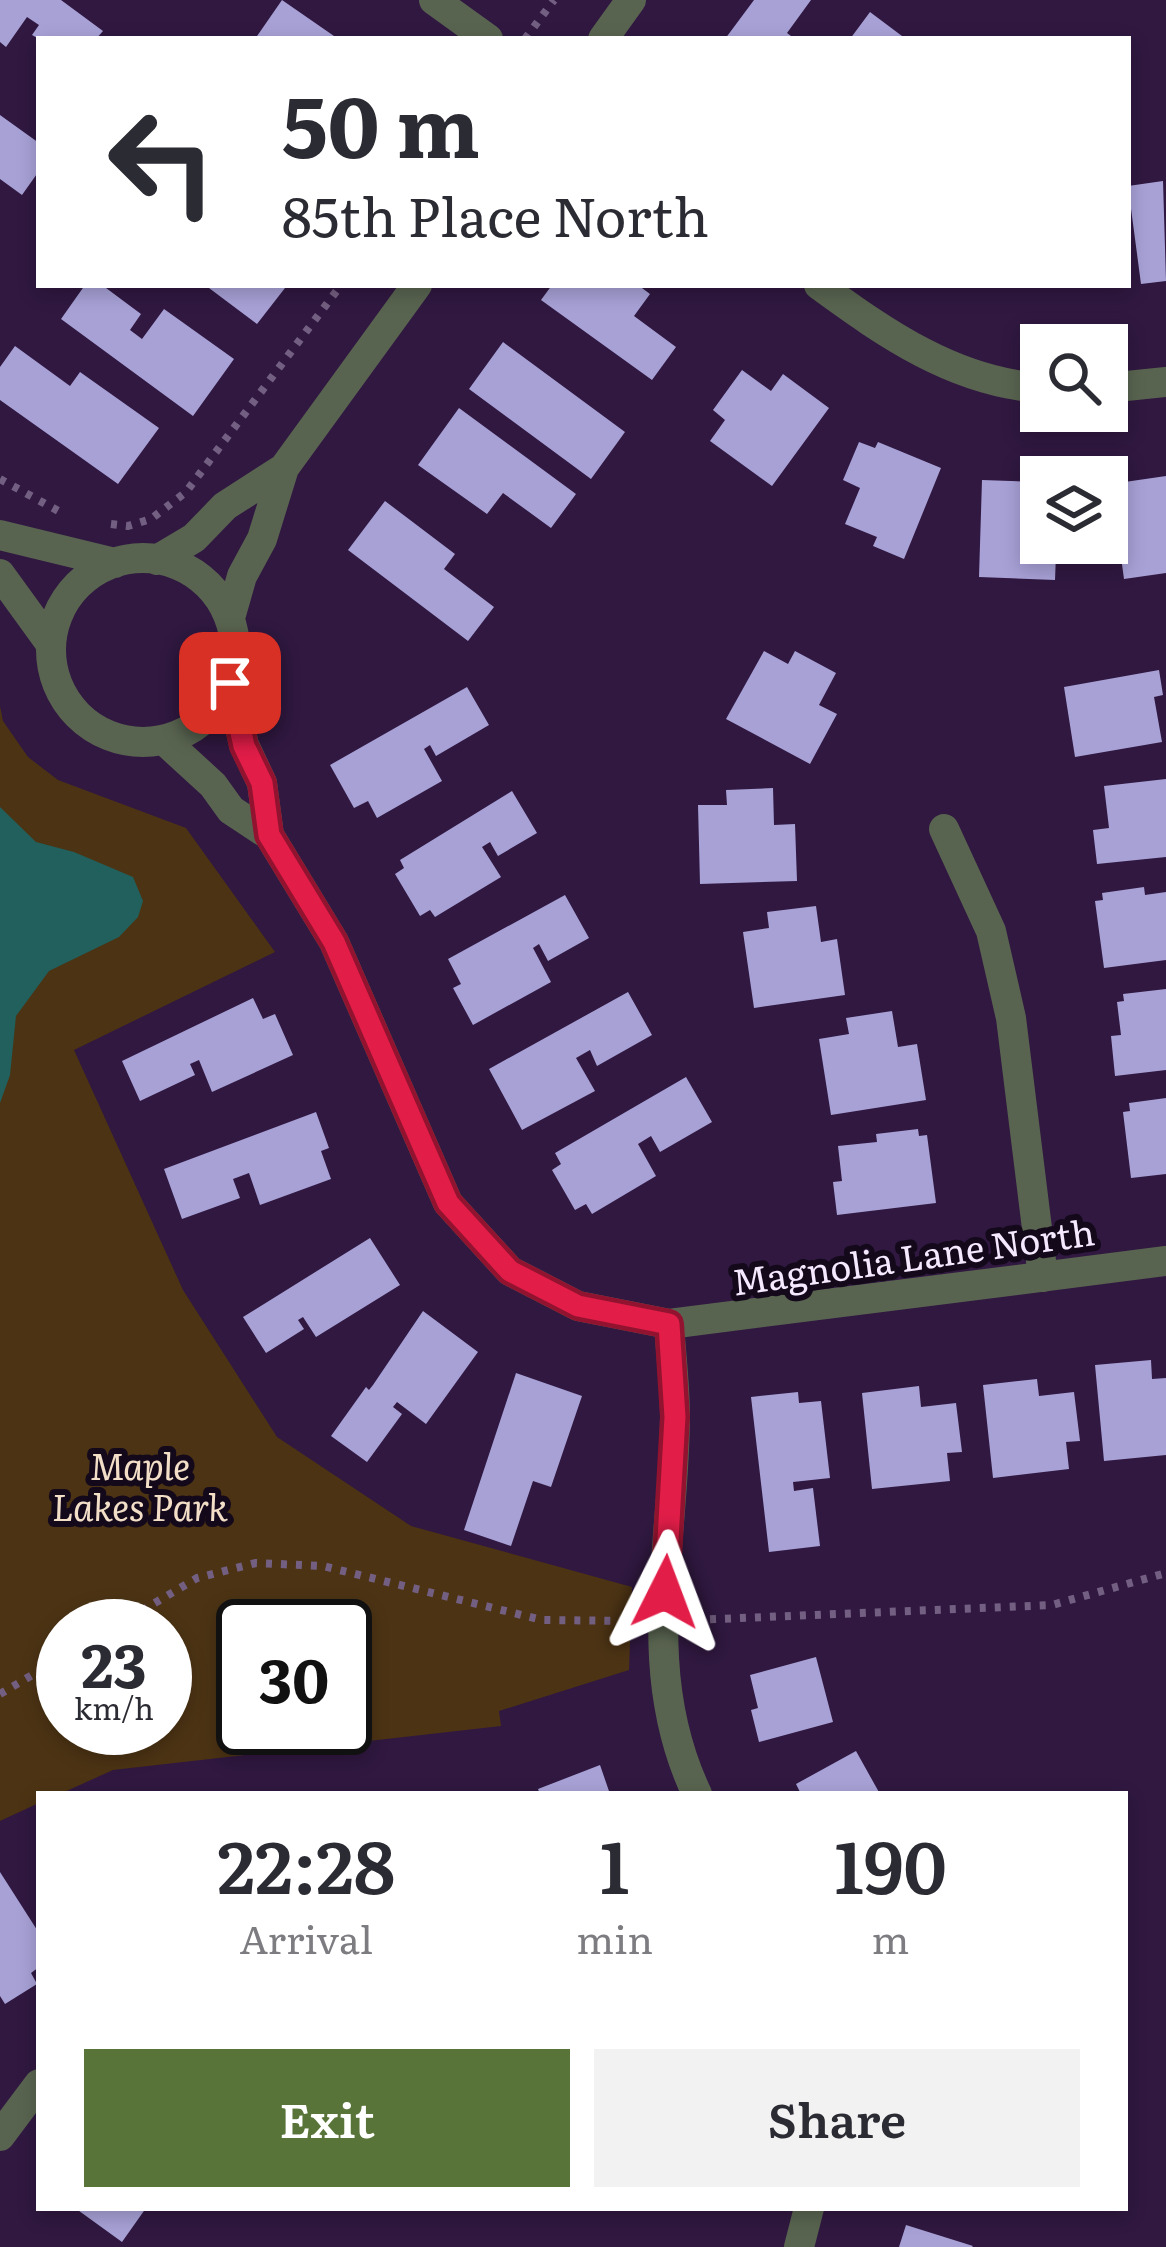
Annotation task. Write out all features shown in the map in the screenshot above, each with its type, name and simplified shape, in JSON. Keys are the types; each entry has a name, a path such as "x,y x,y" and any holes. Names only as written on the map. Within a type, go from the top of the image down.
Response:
{"street":[{"path":"434,0 484,36"},
{"path":"605,36 631,0"},
{"path":"230,618 284,468 415,288"},
{"path":"822,288 885,334 931,358 976,375 1020,384"},
{"path":"1128,386 1166,382"},
{"path":"157,560 194,538 224,506 284,468"},
{"path":"0,535 116,563"},
{"path":"50,644 63,602 94,571 135,557 175,562 209,584 230,618 236,651 230,683 244,746 262,783 269,835"},
{"path":"0,574 50,644 57,686 82,722 122,741 165,741 205,720 230,683"},
{"path":"165,741 213,785 231,810 269,835"},
{"path":"944,829 991,932 1011,1018 1043,1276"},
{"name":"Magnolia Lane North","path":"269,835 334,942 448,1203 510,1271 578,1306 669,1324 1166,1261"},
{"path":"669,1324 675,1417 663,1682 678,1754 696,1791"},
{"path":"0,2136 36,2088"},
{"path":"799,2247 808,2211"}],"path":[{"path":"527,36 554,0"},
{"path":"93,522 128,526 151,519 186,492 339,288"},
{"path":"0,479 75,520"},
{"path":"0,1694 36,1673"}],"green space":[{"name":"Maple Lakes Park","path":"0,706 3,721 28,757 58,780 186,828 275,952 74,1050 183,1290 277,1437 411,1526 632,1587 629,1670 499,1711 501,1726 372,1741 372,1599 216,1599 216,1755 245,1755 113,1770 67,1791 36,1791 36,1804 0,1821"}],"shaded area":[{"path":"0,807 36,842 133,877 143,901 138,917 119,937 49,971 16,1016 10,1075 0,1103"}],"building":[{"path":"0,0 61,0 103,31 99,36 36,37 32,35 39,25 27,17 6,47 0,42"},
{"path":"282,0 334,36 257,36"},
{"path":"754,0 811,0 787,33 791,36 727,36"},
{"path":"870,12 902,36 852,36"},
{"path":"0,115 36,141 36,175 22,195 0,179"},
{"path":"1163,181 1166,281 1141,284 1131,186"},
{"path":"83,288 106,288 141,314 130,330 142,339 164,309 234,359 193,416 61,319"},
{"path":"209,288 285,288 257,324"},
{"path":"550,288 642,288 650,294 634,316 676,347 652,380 541,300"},
{"path":"503,342 625,432 591,479 469,389"},
{"path":"15,346 70,386 80,372 159,428 118,484 0,400 0,367"},
{"path":"742,370 771,391 783,374 829,408 772,486 710,441 725,420 713,410"},
{"path":"459,408 576,494 551,528 503,493 487,514 418,465"},
{"path":"859,442 875,448 878,442 941,468 904,559 873,546 877,537 845,524 860,488 843,480"},
{"path":"1166,476 1166,573 1124,579 1128,482"},
{"path":"982,480 1020,481 1020,564 1056,564 1055,580 979,577"},
{"path":"385,501 455,554 444,569 494,607 468,641 348,550"},
{"path":"764,651 788,664 795,651 836,673 819,705 837,714 810,764 726,719"},
{"path":"1159,670 1163,695 1154,697 1162,742 1075,757 1064,687"},
{"path":"467,687 489,725 436,756 430,745 424,749 442,781 377,818 368,801 354,808 330,765"},
{"path":"1166,779 1166,857 1097,864 1093,830 1109,828 1104,786"},
{"path":"773,788 774,825 795,824 797,881 700,884 698,805 727,805 726,790"},
{"path":"512,791 537,833 498,856 490,842 482,847 501,877 435,917 430,910 420,916 395,874 404,868 400,860"},
{"path":"1144,887 1145,895 1166,892 1166,960 1104,968 1095,901 1103,900 1102,893"},
{"path":"565,895 589,938 548,961 539,944 533,948 551,982 473,1025 453,988 461,984 448,959"},
{"path":"816,906 821,942 837,939 845,995 754,1008 743,932 769,928 767,912"},
{"path":"1166,989 1166,1070 1115,1076 1111,1036 1121,1035 1117,1002 1124,1001 1123,994"},
{"path":"628,992 652,1035 597,1066 590,1050 576,1058 595,1091 522,1130 489,1069"},
{"path":"253,998 263,1019 275,1014 293,1055 212,1092 199,1060 190,1064 195,1075 140,1101 122,1061"},
{"path":"892,1011 898,1047 917,1044 926,1100 831,1115 819,1039 849,1034 846,1018"},
{"path":"686,1077 712,1122 660,1152 651,1136 638,1144 656,1176 592,1214 586,1204 575,1210 552,1170 561,1164 555,1153"},
{"path":"1166,1098 1166,1174 1131,1178 1123,1112 1130,1111 1129,1103"},
{"path":"316,1112 329,1148 321,1151 331,1179 260,1205 249,1173 233,1179 240,1198 182,1219 164,1169"},
{"path":"918,1129 919,1136 927,1135 936,1203 837,1215 833,1182 842,1181 838,1146 877,1142 876,1134"},
{"path":"370,1238 400,1285 316,1337 303,1317 298,1320 304,1329 266,1353 243,1317"},
{"path":"423,1311 478,1352 426,1424 397,1402 393,1407 402,1414 367,1462 331,1436"},
{"path":"1151,1360 1152,1379 1166,1378 1166,1455 1104,1461 1095,1365"},
{"path":"516,1373 582,1396 551,1487 533,1481 511,1546 464,1530"},
{"path":"1037,1379 1039,1396 1074,1392 1080,1441 1066,1442 1069,1469 993,1478 983,1385"},
{"path":"919,1386 921,1407 956,1403 962,1452 947,1453 950,1481 872,1489 862,1393"},
{"path":"798,1392 799,1403 821,1401 830,1478 793,1482 794,1491 813,1488 820,1546 769,1552 751,1397"},
{"path":"816,1657 833,1722 759,1742 751,1710 758,1708 750,1675"},
{"path":"856,1751 878,1791 800,1791 796,1784"},
{"path":"600,1765 609,1791 539,1791"},
{"path":"0,1872 36,1928 36,1969 31,1973 36,1985 5,2004 0,1996"},
{"path":"79,2211 144,2211 122,2242"},
{"path":"906,2225 973,2246 899,2247"}],"route":[{"path":"230,683 244,746 262,783 269,835 334,942 448,1203 510,1271 578,1306 669,1324 675,1417 665,1592"}]}
